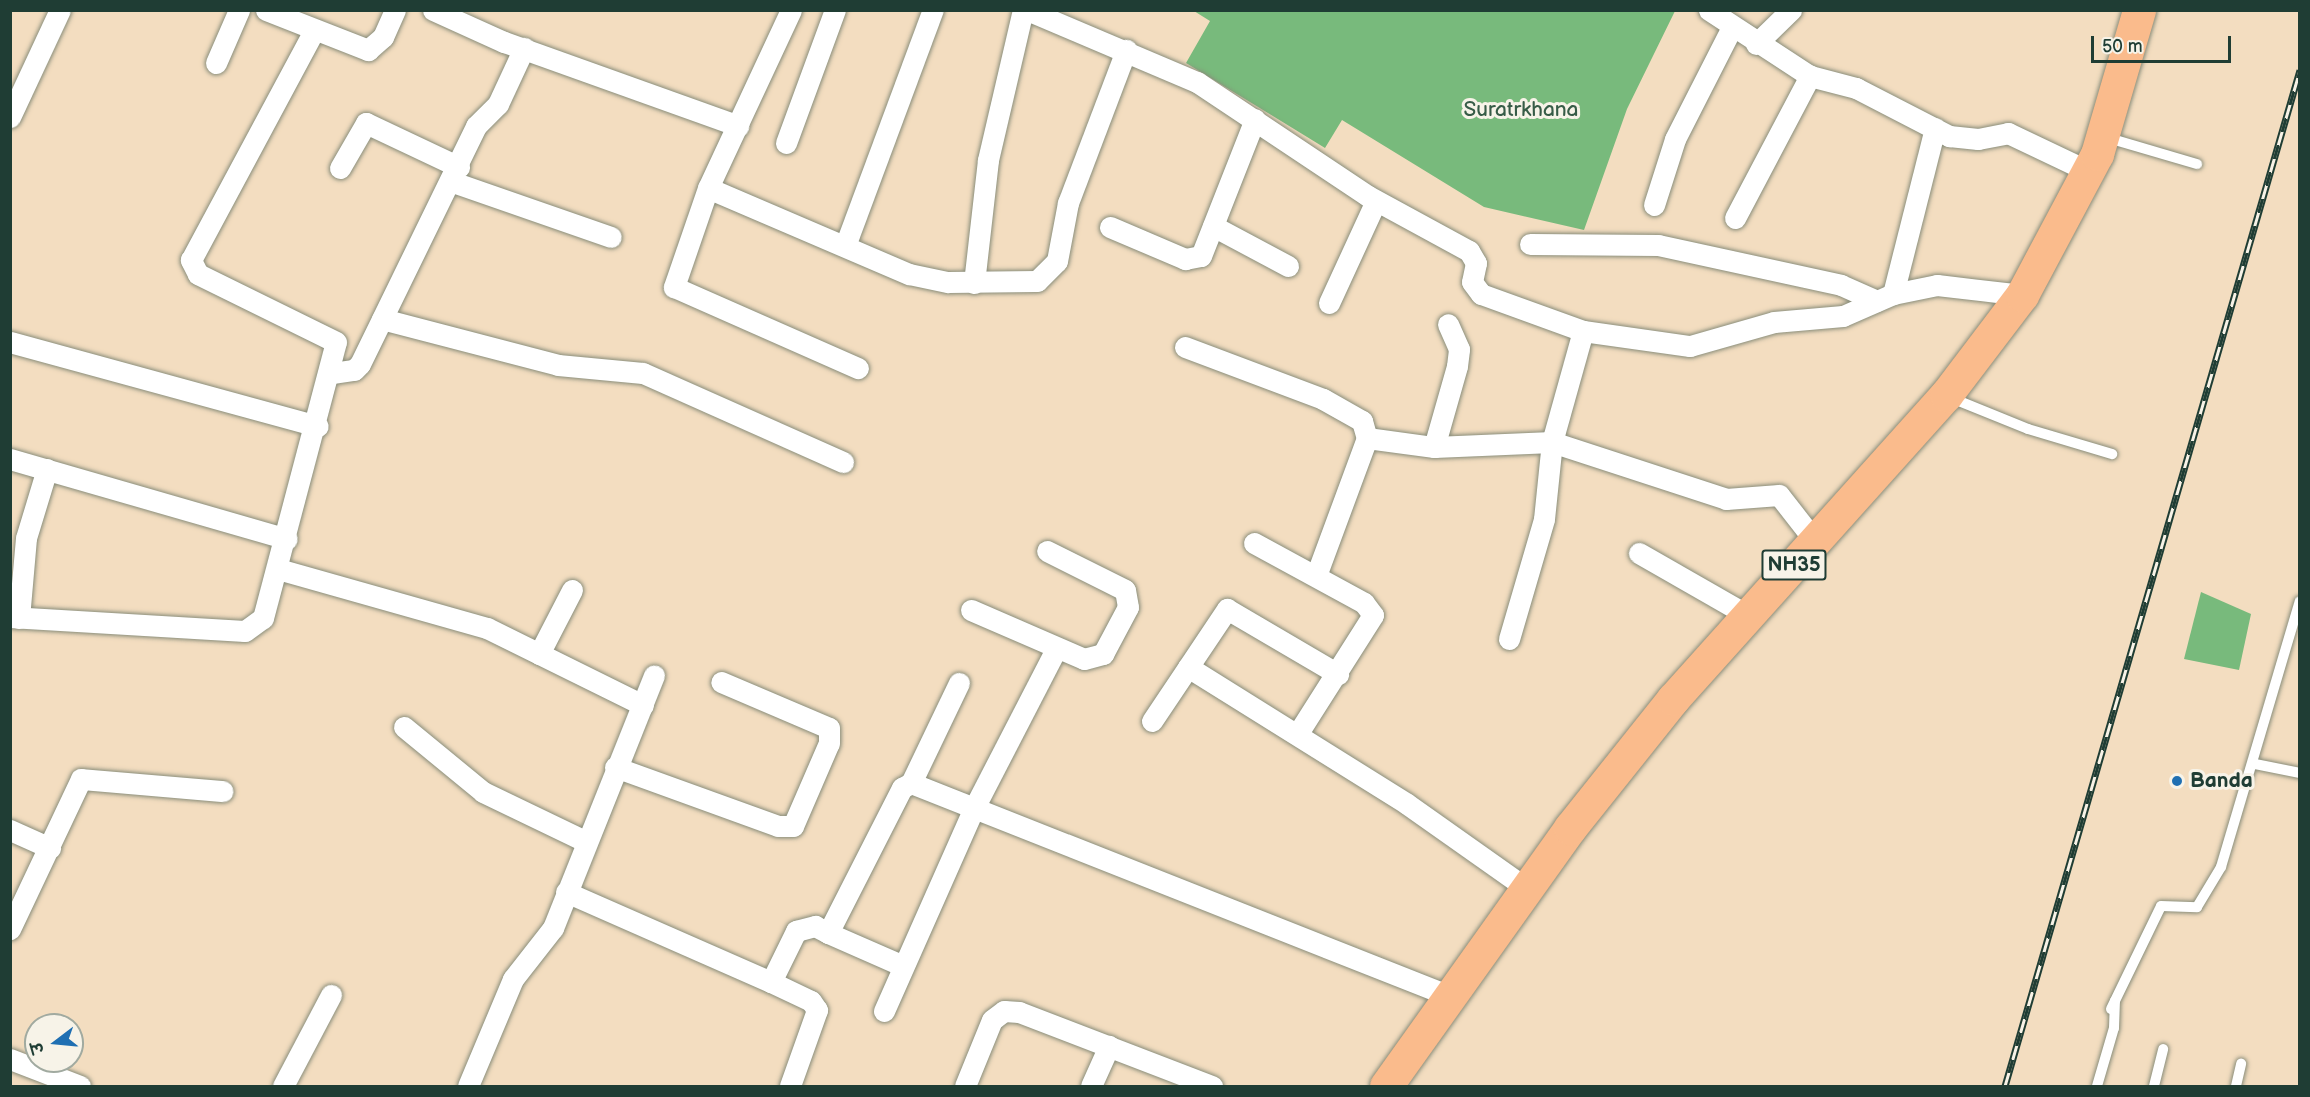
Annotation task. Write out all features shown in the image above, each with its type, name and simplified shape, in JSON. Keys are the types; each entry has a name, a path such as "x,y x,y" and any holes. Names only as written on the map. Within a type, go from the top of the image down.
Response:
{"highway":[{"name":"NH35","path":"1386,1086 1447,995 1526,888 1673,699 1946,395 2022,295 2088,171 2103,136 2139,10"}],"street":[{"path":"10,117 60,10"},
{"path":"216,63 239,10"},
{"path":"266,10 314,31 368,50 383,37 395,10"},
{"path":"433,10 524,48 738,126"},
{"path":"791,10 708,188 674,287 858,368"},
{"path":"786,143 835,10"},
{"path":"844,246 933,10"},
{"path":"974,283 988,160 1023,10"},
{"path":"1027,10 1197,82 1376,201 1469,251 1476,263 1472,282 1480,294 1583,332 1690,346 1774,322 1843,316 1885,298 1961,285 2022,295"},
{"path":"1709,10 1756,44 1810,76 1856,88 1935,128 1963,139 2008,134 2088,171"},
{"path":"1756,44 1791,10"},
{"path":"1654,205 1675,140 1732,27"},
{"path":"47,469 26,538 15,617 244,631 263,618 287,539 338,350 331,335 198,274 191,260 314,31"},
{"path":"332,373 354,370 360,364 456,175 476,126 498,104 524,48"},
{"path":"708,188 909,274 974,283 1037,281 1049,275 1057,261 1068,203 1126,50"},
{"path":"1735,218 1810,76"},
{"path":"1110,227 1194,260 1214,226 1255,119"},
{"path":"340,168 366,123 456,175 611,237"},
{"path":"1885,298 1935,128"},
{"path":"1329,303 1376,201"},
{"path":"1214,226 1288,266"},
{"path":"1530,244 1658,245 1840,285 1885,298"},
{"path":"382,319 558,365 642,374 843,462"},
{"path":"1434,447 1457,366 1459,349 1448,324"},
{"path":"1509,639 1544,519 1552,442 1583,332"},
{"path":"10,342 318,426"},
{"path":"1185,347 1323,399 1362,421 1367,438 1316,576"},
{"path":"1367,438 1434,447 1552,442 1726,499 1779,495 1815,541"},
{"path":"10,459 287,539"},
{"path":"1254,543 1316,576 1373,615 1338,674 1298,733"},
{"path":"971,609 1056,649 1084,658 1103,654 1128,597 1116,584 1047,551"},
{"path":"1640,553 1749,616"},
{"path":"278,569 456,617 539,654 643,705"},
{"path":"539,654 572,590"},
{"path":"1152,721 1222,615 1234,609 1338,674"},
{"path":"884,1011 974,808 1056,649"},
{"path":"1188,667 1298,733 1526,888"},
{"path":"468,1086 499,1007 553,928 585,841 654,675"},
{"path":"615,766 778,826 793,826 830,743 829,728 721,682"},
{"path":"828,933 902,788 911,783 959,683"},
{"path":"404,727 483,792 585,841"},
{"path":"10,929 81,779 222,791"},
{"path":"911,783 1447,995"},
{"path":"10,830 50,848"},
{"path":"567,892 811,1001 817,1010 790,1086"},
{"path":"771,982 796,931 815,926 903,966"},
{"path":"282,1086 331,995"},
{"path":"965,1086 992,1020 1004,1011 1109,1046 1212,1086"},
{"path":"1090,1086 1109,1046"},
{"path":"10,1059 80,1086"}],"lane":[{"path":"2103,136 2197,164"},
{"path":"1946,395 2028,429 2112,454"},
{"path":"2097,1086 2114,1028 2113,1005 2161,906 2197,907 2221,867 2255,764 2300,601"},
{"path":"2255,764 2300,773"},
{"path":"2154,1086 2163,1049"},
{"path":"2236,1086 2241,1064"}],"green space":[{"name":"Suratrkhana","path":"1194,11 1675,11 1627,109 1584,230 1484,207 1342,120 1325,148 1186,63 1210,21"},
{"path":"2201,592 2251,614 2239,670 2184,659"}],"railway":[{"path":"2005,1086 2300,70"}],"place":[{"name":"Banda","path":"2177,781"}]}
